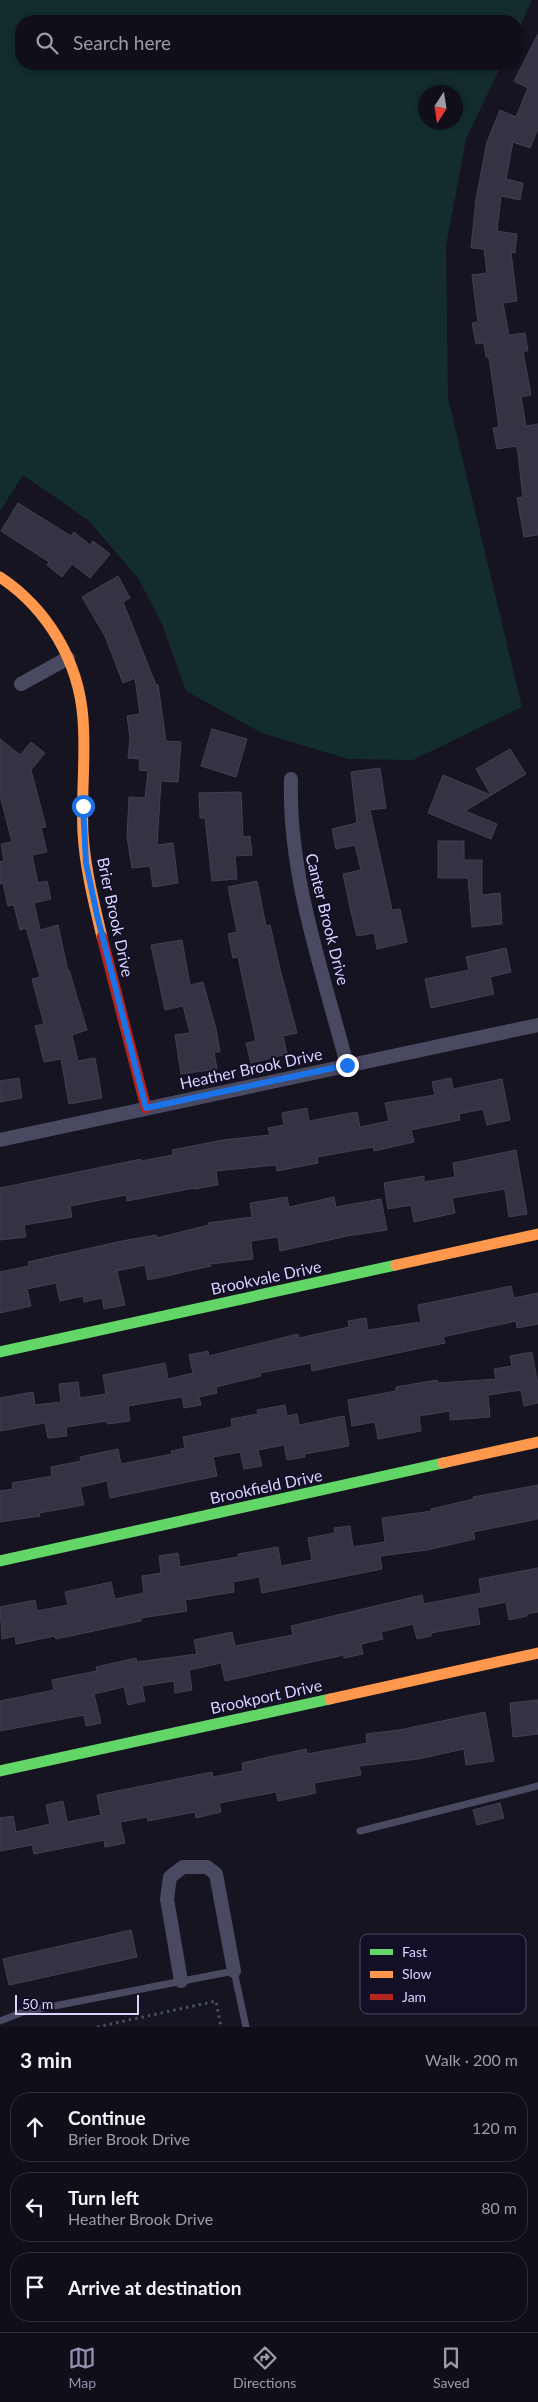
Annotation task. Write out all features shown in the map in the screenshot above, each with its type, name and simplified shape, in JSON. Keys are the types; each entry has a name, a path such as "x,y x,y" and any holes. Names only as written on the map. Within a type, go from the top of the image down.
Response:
{"street":[{"name":"Brier Brook Drive","path":"0,577 35,607 48,622 76,676 86,736 83,806 86,863 97,915 146,1108"},
{"path":"21,684 68,658"},
{"name":"Canter Brook Drive","path":"291,779 291,832 299,882 347,1065"},
{"name":"Heather Brook Drive","path":"0,1140 538,1025"},
{"name":"Brookvale Drive","path":"0,1352 538,1234"},
{"name":"Brookfield Drive","path":"0,1561 538,1442"},
{"name":"Brookport Drive","path":"0,1771 538,1653"},
{"path":"181,1981 167,1899 170,1877 183,1867 207,1867 216,1874 234,1970"}],"lane":[{"path":"360,1831 538,1786"},
{"path":"0,2021 23,2012 234,1970 246,2027"}],"path":[{"path":"97,2027 216,2001 221,2027"}],"green space":[{"path":"0,0 532,0 523,20 523,15 15,15 15,70 499,70 466,139 446,246 448,398 522,707 413,760 348,759 262,733 186,691 162,624 138,578 88,520 23,475 0,511"}],"building":[{"path":"538,34 538,129 530,148 513,142 506,179 523,183 520,200 501,196 497,231 517,234 515,253 511,252 517,301 503,303 509,335 525,333 528,351 523,351 531,395 521,397 526,426 538,424 538,535 524,537 517,498 523,497 517,446 497,449 493,428 499,427 489,357 486,357 484,343 476,344 472,323 478,322 472,275 487,273 484,249 471,248 476,199 487,142 500,110 516,117 528,88 514,81 520,70 523,70 523,63"},
{"path":"18,503 71,536 74,532 90,545 93,541 110,554 90,578 72,564 62,577 47,565 49,562 1,531"},
{"path":"118,576 130,598 123,602 156,685 158,685 166,741 181,742 178,782 161,781 157,845 173,843 178,883 153,887 150,866 132,868 127,837 129,797 145,798 148,771 139,770 140,759 128,758 130,738 127,716 140,714 135,678 123,683 105,636 82,597"},
{"path":"212,729 247,739 236,777 201,766"},
{"path":"0,739 20,755 31,742 45,753 31,770 46,827 41,828 47,852 32,855 38,883 47,881 51,899 34,903 40,930 58,925 68,971 87,1030 72,1035 78,1061 95,1058 102,1098 69,1104 61,1059 44,1062 35,1026 44,1024 32,979 40,977 26,928 20,930 14,905 8,906 3,883 0,884 0,862 4,861 1,844 12,842 0,795"},
{"path":"510,749 526,774 465,811 497,824 491,839 428,813 443,775 491,795 476,769"},
{"path":"380,768 386,808 370,810 392,910 400,909 407,942 377,949 374,933 357,936 351,912 343,874 361,870 355,845 336,849 332,829 357,823 351,772"},
{"path":"241,792 243,837 250,836 252,855 235,856 237,879 212,881 205,818 200,818 199,793"},
{"path":"438,841 464,841 464,860 482,860 482,895 500,893 502,924 472,927 468,878 438,878"},
{"path":"257,881 266,926 270,925 297,1033 283,1036 287,1054 251,1063 246,1043 256,1041 238,957 233,958 228,934 237,932 228,887"},
{"path":"182,940 190,985 203,982 216,1029 220,1052 214,1052 217,1069 181,1074 175,1035 190,1033 183,1006 165,1010 151,945"},
{"path":"506,948 511,972 490,977 494,994 431,1008 425,979 469,970 466,957"},
{"path":"19,1078 22,1098 0,1102 0,1081"},
{"path":"451,1078 453,1089 502,1079 510,1120 487,1125 483,1109 459,1114 460,1120 411,1130 414,1142 374,1151 373,1147 317,1157 318,1163 277,1171 276,1165 216,1171 218,1185 127,1201 126,1195 70,1206 72,1217 24,1225 26,1237 0,1240 0,1188 141,1159 141,1161 173,1155 172,1150 223,1140 270,1135 268,1128 284,1125 282,1113 307,1108 309,1121 357,1112 360,1127 389,1121 385,1103 435,1095 432,1082"},
{"path":"516,1150 527,1214 509,1217 505,1189 452,1198 455,1213 414,1222 411,1205 388,1209 384,1183 424,1176 424,1182 455,1177 453,1163"},
{"path":"287,1197 289,1207 334,1197 336,1207 381,1199 387,1230 347,1236 280,1251 278,1237 251,1241 253,1259 210,1264 211,1266 148,1280 145,1265 117,1271 125,1305 104,1309 102,1298 84,1302 83,1296 60,1301 56,1283 27,1289 31,1306 0,1313 0,1272 29,1266 28,1262 122,1241 156,1235 157,1238 209,1225 208,1223 252,1217 250,1203"},
{"path":"511,1286 514,1298 538,1293 538,1324 517,1328 516,1321 443,1337 445,1343 312,1371 311,1363 260,1373 261,1376 216,1387 217,1393 199,1397 201,1405 184,1408 182,1397 128,1406 130,1421 107,1424 107,1421 66,1427 67,1436 48,1438 45,1423 0,1431 0,1398 33,1392 35,1405 61,1402 59,1384 78,1382 80,1398 106,1394 103,1375 165,1363 168,1379 193,1373 189,1355 208,1351 209,1356 298,1334 299,1338 349,1327 348,1321 366,1318 368,1330 421,1322 418,1305"},
{"path":"532,1352 538,1385 538,1403 524,1406 521,1390 488,1395 490,1417 450,1420 450,1411 419,1416 421,1431 378,1439 375,1422 352,1426 348,1400 396,1391 396,1387 437,1380 438,1383 496,1379 494,1369 512,1366 510,1356"},
{"path":"285,1405 287,1416 297,1414 299,1425 344,1416 349,1446 304,1454 305,1457 287,1460 284,1445 258,1450 262,1466 244,1469 240,1452 213,1457 217,1476 110,1498 107,1481 80,1487 84,1505 39,1513 40,1516 0,1522 0,1491 13,1489 12,1483 52,1476 51,1467 81,1461 80,1457 118,1449 121,1464 172,1454 171,1451 185,1448 183,1437 232,1427 231,1419 258,1414 257,1410"},
{"path":"538,1485 538,1519 473,1532 475,1539 427,1550 380,1556 382,1569 262,1593 259,1577 233,1582 234,1592 185,1600 187,1611 141,1618 141,1621 56,1639 55,1636 16,1644 15,1636 2,1639 0,1607 35,1600 37,1611 68,1605 65,1592 111,1582 115,1599 144,1593 142,1576 161,1573 159,1556 178,1553 180,1567 238,1557 238,1554 278,1547 281,1566 312,1560 308,1538 335,1533 334,1528 350,1526 353,1547 385,1542 382,1518 432,1511 431,1509 474,1499 473,1497"},
{"path":"538,1568 538,1612 526,1614 527,1616 509,1620 506,1602 477,1608 480,1624 431,1633 431,1636 417,1639 413,1624 381,1632 383,1639 361,1644 363,1654 344,1658 344,1655 225,1681 221,1663 189,1670 192,1690 175,1693 174,1681 142,1686 145,1701 128,1705 124,1687 94,1694 101,1723 86,1726 84,1715 0,1731 0,1701 54,1690 52,1680 97,1671 96,1667 136,1658 137,1662 197,1654 194,1640 232,1632 235,1646 293,1635 291,1626 422,1595 424,1604 481,1593 479,1579"},
{"path":"538,1700 538,1734 513,1737 510,1703"},
{"path":"485,1712 494,1761 466,1765 464,1749 418,1759 359,1766 361,1775 314,1783 316,1793 278,1801 276,1792 219,1803 221,1812 196,1818 195,1812 148,1821 147,1817 120,1822 125,1843 105,1847 104,1840 34,1854 32,1845 0,1851 0,1818 13,1816 16,1832 50,1824 46,1805 63,1801 67,1822 101,1815 97,1795 212,1772 213,1777 243,1771 242,1763 306,1749 307,1754 367,1743 366,1734 399,1730"},
{"path":"500,1803 504,1818 477,1825 473,1810"},
{"path":"131,1930 137,1957 9,1985 3,1959"}],"traffic: fast":[{"path":"0,1352 396,1265"},
{"path":"0,1561 443,1463"},
{"path":"0,1771 330,1699"}],"traffic: slow":[{"path":"0,577 33,605 46,621 68,657 75,677 80,698 84,733 84,846 90,885 102,937"},
{"path":"396,1265 538,1234"},
{"path":"443,1463 538,1442"},
{"path":"330,1699 538,1653"}],"traffic: jam":[{"path":"102,937 146,1108"}],"route":[{"path":"83,806 86,863 97,915 146,1108 347,1065"}]}
